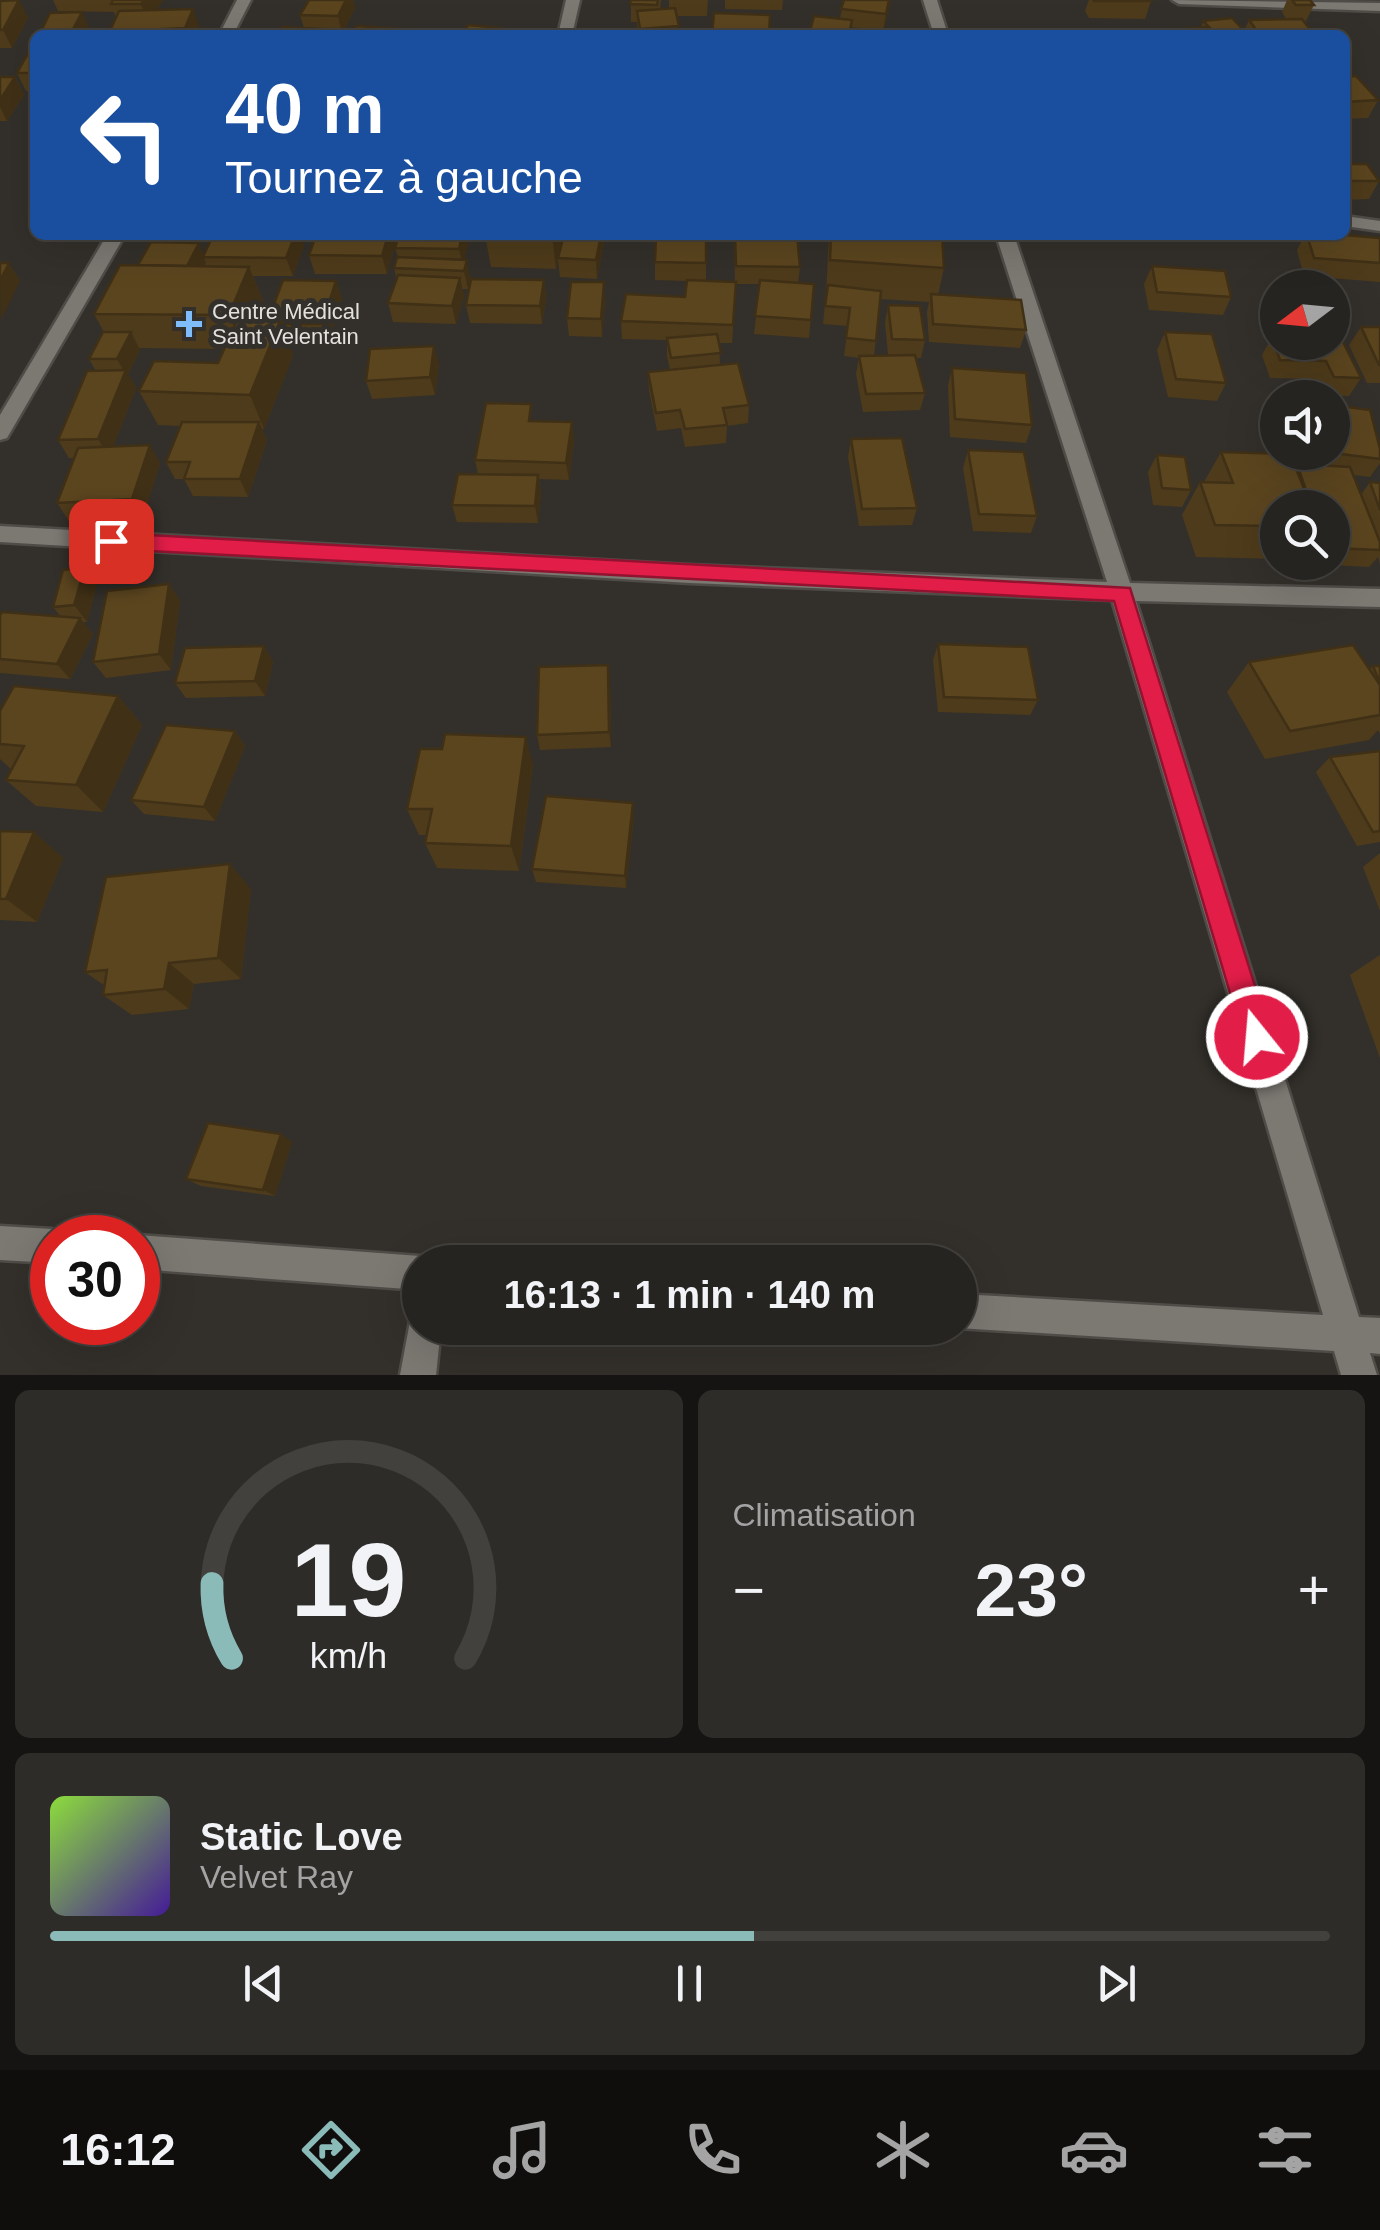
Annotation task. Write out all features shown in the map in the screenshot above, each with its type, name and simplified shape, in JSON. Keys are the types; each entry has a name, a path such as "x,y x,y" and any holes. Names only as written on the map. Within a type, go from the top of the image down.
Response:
{"street":[{"path":"229,30 244,0"},
{"path":"566,30 573,0"},
{"path":"930,0 939,30"},
{"path":"1179,0 1380,7"},
{"path":"1350,222 1380,226"},
{"path":"0,433 113,240"},
{"path":"1007,240 1363,1334 1359,1375"},
{"path":"0,534 371,557 1122,594 1380,598"},
{"path":"0,1243 30,1245"},
{"path":"160,1254 402,1272"},
{"path":"977,1312 1363,1334"},
{"path":"418,1375 421,1345"}],"building":[{"path":"19,0 3,30 0,30 0,1"},
{"path":"113,0 144,0 141,4 111,4"},
{"path":"309,0 346,0 338,16 300,15"},
{"path":"631,0 658,0 657,5 630,4"},
{"path":"844,0 889,0 886,14 841,9"},
{"path":"1292,0 1310,0 1314,5 1296,5"},
{"path":"675,8 679,26 640,29 637,11"},
{"path":"193,9 185,28 110,30 119,11"},
{"path":"82,12 73,30 42,30 50,13"},
{"path":"714,13 770,15 769,30 712,30"},
{"path":"814,16 852,20 850,30 810,30"},
{"path":"1232,18 1243,30 1182,29 1209,27 1203,21"},
{"path":"1302,19 1310,30 1256,30 1249,20"},
{"path":"468,25 501,28 500,30 465,30"},
{"path":"357,26 402,29 401,30 354,30"},
{"path":"283,27 338,30 281,30"},
{"path":"30,50 30,73 17,73"},
{"path":"1356,76 1378,100 1350,102 1350,77"},
{"path":"0,77 15,77 0,100"},
{"path":"1350,164 1367,164 1379,181 1350,181"},
{"path":"1350,236 1380,238 1380,263 1314,258 1309,240 1350,240"},
{"path":"211,240 293,240 286,258 203,257"},
{"path":"314,240 387,240 382,256 309,255"},
{"path":"397,240 461,240 459,249 395,248"},
{"path":"563,240 600,240 596,260 558,258"},
{"path":"656,240 706,240 706,263 655,262"},
{"path":"735,240 797,240 800,267 736,266"},
{"path":"831,240 942,240 944,268 830,260"},
{"path":"151,242 199,243 187,266 138,265"},
{"path":"397,257 467,260 464,271 394,268"},
{"path":"0,263 9,263 0,281"},
{"path":"120,265 249,267 229,315 94,314"},
{"path":"1152,266 1225,271 1231,297 1157,292"},
{"path":"398,275 460,278 452,306 388,303"},
{"path":"471,279 544,280 540,306 466,305"},
{"path":"283,280 336,281 322,324 268,320"},
{"path":"687,280 736,282 733,325 621,321 626,294 685,297"},
{"path":"760,280 814,284 811,320 755,316"},
{"path":"571,282 604,282 601,319 567,318"},
{"path":"828,285 881,291 876,341 846,338 850,308 825,306"},
{"path":"931,294 1021,300 1026,330 933,324"},
{"path":"888,305 920,306 925,340 892,339"},
{"path":"237,320 280,321 250,395 139,391 154,361 218,363"},
{"path":"1361,327 1380,327 1380,365 1379,365"},
{"path":"103,332 131,332 117,359 89,359"},
{"path":"1165,332 1212,334 1226,383 1176,379"},
{"path":"717,334 721,353 671,358 667,338"},
{"path":"434,346 430,377 366,381 370,349"},
{"path":"915,355 925,393 866,394 859,356"},
{"path":"1350,356 1361,378 1334,377 1326,361 1280,360 1350,360"},
{"path":"738,363 749,405 723,408 727,425 685,429 680,410 656,413 648,372"},
{"path":"952,368 1026,373 1032,425 955,419"},
{"path":"126,370 98,439 58,440 87,371"},
{"path":"486,403 531,404 529,421 572,422 566,463 475,460"},
{"path":"1350,407 1370,410 1380,459 1350,455"},
{"path":"182,422 259,422 240,479 184,479 190,462 166,462"},
{"path":"902,438 917,508 862,509 851,439"},
{"path":"150,445 132,499 57,503 78,448"},
{"path":"968,450 1024,452 1037,516 979,514"},
{"path":"1221,452 1260,453 1260,470 1297,470 1305,490 1260,490 1260,526 1215,525 1200,482 1233,483"},
{"path":"1157,455 1185,457 1191,490 1162,488"},
{"path":"1350,467 1380,550 1350,549 1350,490 1306,490 1299,470"},
{"path":"458,474 538,475 535,506 452,505"},
{"path":"1370,482 1380,483 1380,510"},
{"path":"85,567 74,605 53,607 63,570"},
{"path":"169,584 159,654 93,662 107,591"},
{"path":"2,612 80,618 57,664 0,659"},
{"path":"938,644 1028,647 1038,700 944,697"},
{"path":"1353,645 1380,685 1380,715 1290,731 1249,662"},
{"path":"264,646 255,681 175,683 185,648"},
{"path":"608,665 609,732 537,735 539,667"},
{"path":"14,686 118,696 76,785 6,780 24,746 0,744 0,711"},
{"path":"166,725 235,731 204,807 131,800"},
{"path":"445,734 526,737 511,846 425,843 432,809 407,809 420,749 442,749"},
{"path":"1380,751 1380,831 1373,832 1330,757"},
{"path":"546,796 633,803 625,876 532,869"},
{"path":"0,831 34,832 6,899 0,899"},
{"path":"230,864 218,958 169,963 164,989 103,995 107,970 85,972 106,877"},
{"path":"208,1123 281,1134 263,1190 186,1179"}],"place":[{"name":"Centre Médical Saint Velentain","path":"189,324"}],"route":[{"path":"111,541 1122,594 1257,1037"}]}
